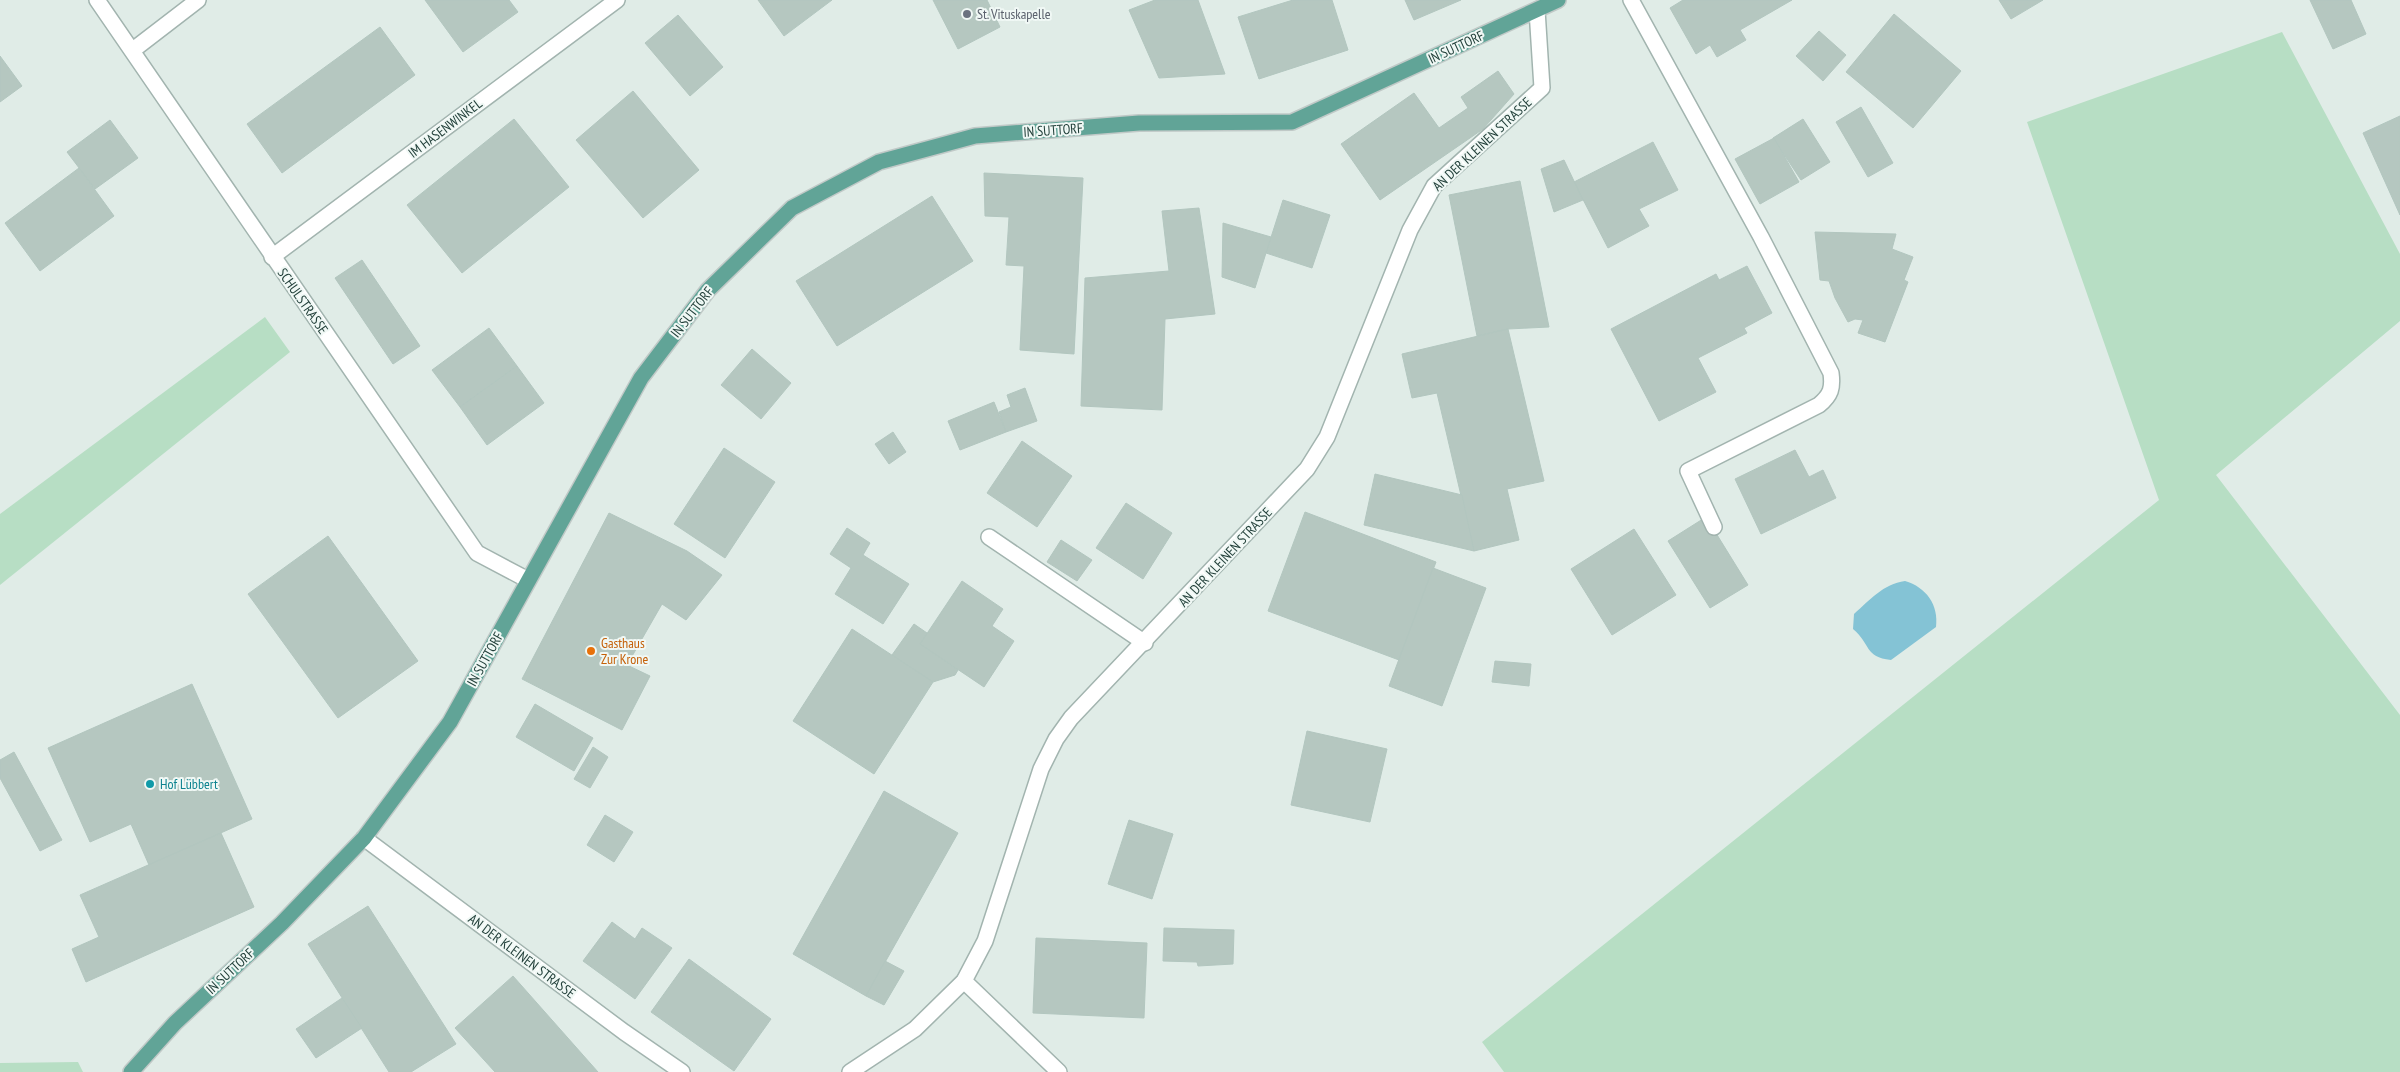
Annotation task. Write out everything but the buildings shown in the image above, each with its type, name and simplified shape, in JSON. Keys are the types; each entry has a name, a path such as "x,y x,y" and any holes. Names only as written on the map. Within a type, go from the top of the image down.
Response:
{"main road":[{"name":"IN SUTTORF","path":"131,1072 175,1023 282,923 364,838 450,722 641,378 708,290 792,208 880,162 975,136 1139,123 1292,122 1558,0"}],"street":[{"name":"SCHULSTRASSE","path":"97,0 477,554 528,580"},
{"path":"132,50 198,0"},
{"name":"IM HASENWINKEL","path":"272,257 617,0"},
{"path":"1631,0 1761,238 1830,373 1833,386 1829,397 1819,405 1688,471 1714,526"},
{"name":"AN DER KLEINEN STRASSE","path":"850,1072 914,1028 964,981 985,941 1041,769 1056,739 1089,699 1145,643 1307,469 1322,445 1363,351 1410,230 1434,186 1542,88 1537,10"},
{"path":"989,537 1145,643"},
{"name":"AN DER KLEINEN STRASSE","path":"364,838 624,1032 682,1072"},
{"path":"964,981 1059,1072"}],"green space":[{"path":"2282,32 2400,254 2400,321 2216,475 2400,715 2400,1072 1504,1072 1482,1042 2159,500 2027,122"},
{"path":"265,317 290,352 0,585 0,514"},
{"path":"78,1062 83,1072 0,1072 0,1063"}],"water":[{"path":"1905,581 1925,592 1930,598 1935,611 1936,627 1891,660 1876,656 1853,629 1854,614 1883,589"}],"place":[{"name":"St. Vituskapelle","path":"967,14"},
{"name":"Gasthaus Zur Krone","path":"591,651"},
{"name":"Hof Lübbert","path":"150,784"}]}
